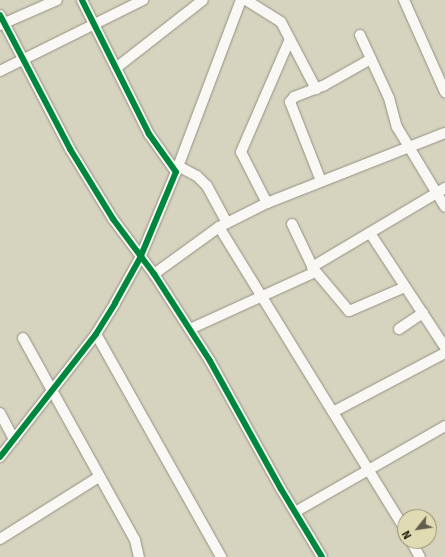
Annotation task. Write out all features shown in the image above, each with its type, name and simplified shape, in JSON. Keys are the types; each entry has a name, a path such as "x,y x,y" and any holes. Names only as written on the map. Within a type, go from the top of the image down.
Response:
{"street":[{"path":"58,0 1,21 70,149 113,219 140,258 154,274 190,329 322,557"},
{"path":"82,0 148,134 177,169 197,176 207,186 223,225 263,296 397,516"},
{"path":"0,72 142,0"},
{"path":"116,68 203,0"},
{"path":"0,457 96,334 140,258 177,169 241,0"},
{"path":"246,0 279,19 316,89"},
{"path":"404,0 445,92"},
{"path":"360,35 389,98 397,127 409,149 441,191 445,207"},
{"path":"266,203 240,152 290,39"},
{"path":"321,181 290,102 294,97 316,89 371,59"},
{"path":"154,274 223,225 266,203 409,149 445,133"},
{"path":"190,329 263,296 314,269 370,233 441,191"},
{"path":"292,224 323,288"},
{"path":"370,233 445,348"},
{"path":"314,269 349,311 405,286"},
{"path":"399,329 423,313"},
{"path":"96,334 221,557"},
{"path":"23,338 135,540 139,557"},
{"path":"333,412 445,353"},
{"path":"0,413 14,439"},
{"path":"295,512 370,471 445,426"},
{"path":"0,539 99,477"}],"cycle path":[{"path":"0,457 96,334 140,258 176,172 149,134 82,0"},
{"path":"0,15 70,149 113,219 154,274 210,361 281,489 322,557"}]}
